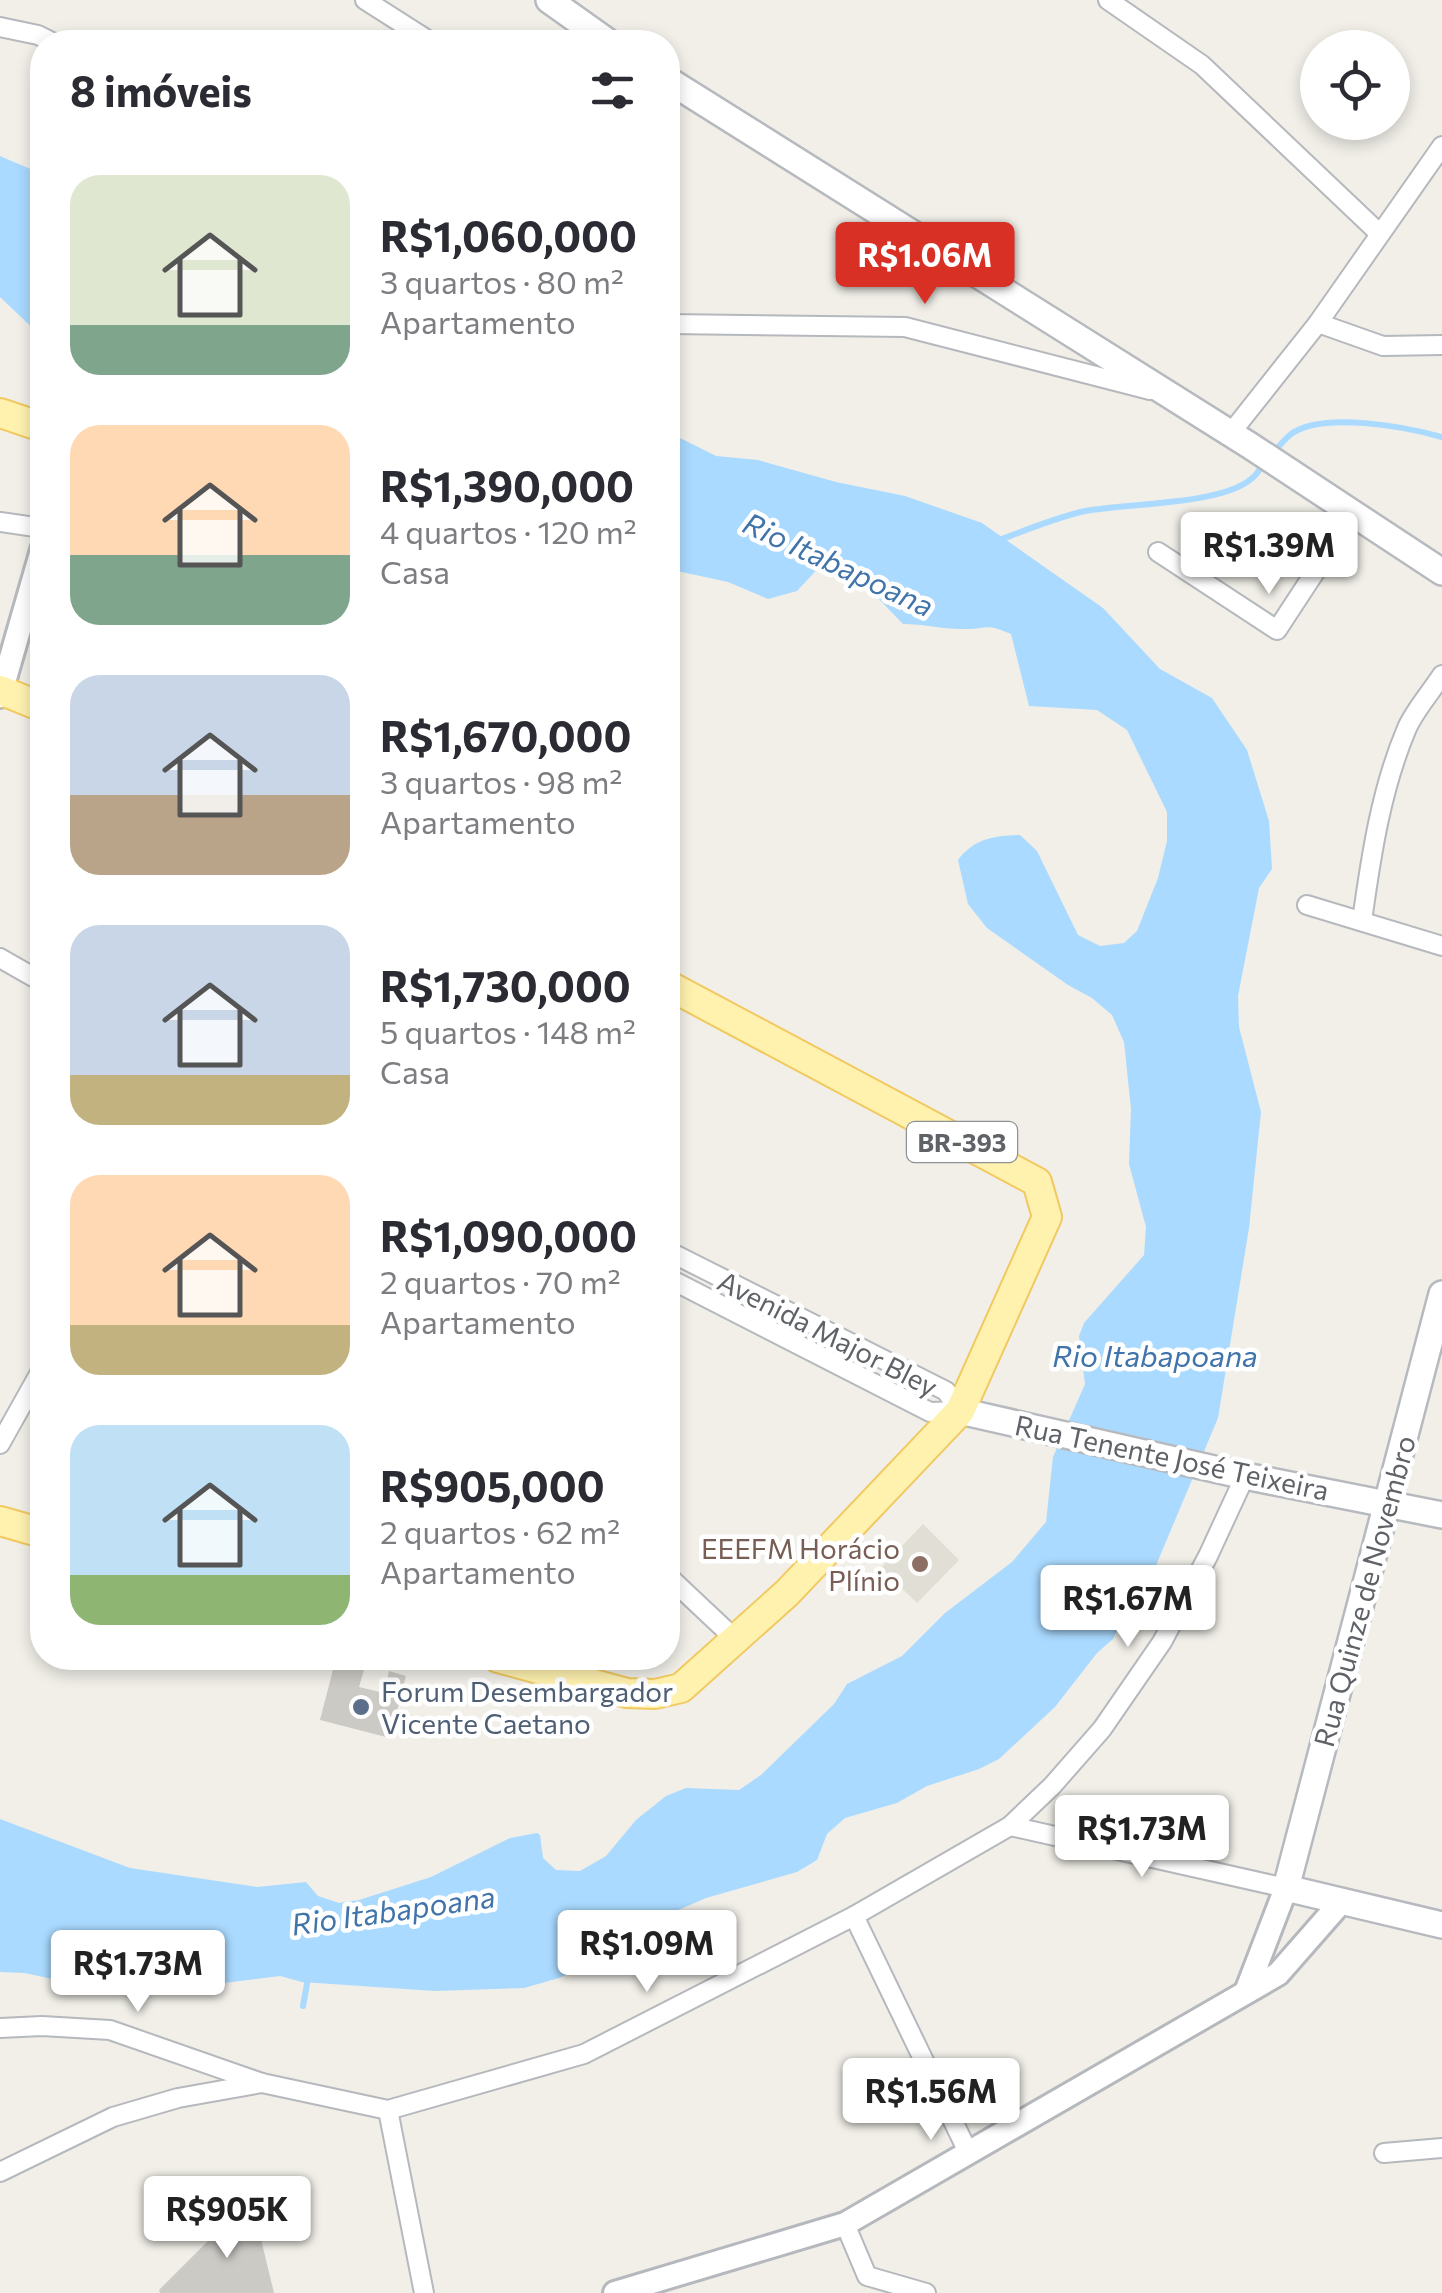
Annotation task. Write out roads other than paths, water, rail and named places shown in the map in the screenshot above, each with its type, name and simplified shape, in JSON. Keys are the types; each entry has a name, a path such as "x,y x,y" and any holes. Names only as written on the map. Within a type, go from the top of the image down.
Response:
{"main road":[{"path":"549,0 591,30"},
{"path":"680,88 1170,394 1442,572"},
{"path":"0,413 30,423"},
{"path":"1,693 30,703"},
{"name":"BR-393","path":"680,991 1037,1182 1047,1217 960,1411"},
{"name":"Rua Quinze de Novembro","path":"1286,1888 1436,1336 1442,1294"},
{"path":"542,1670 627,1693 655,1694 681,1688 787,1593 960,1411"},
{"name":"Rua Tenente José Teixeira","path":"960,1411 1246,1476 1442,1514"},
{"path":"0,1521 30,1530"},
{"path":"1286,1888 1442,1925"}],"street":[{"path":"365,0 412,30"},
{"path":"1108,0 1202,65 1380,234"},
{"path":"0,27 30,33"},
{"path":"1239,439 1442,146"},
{"path":"1318,323 1383,346 1442,345"},
{"path":"680,324 905,326 1170,394"},
{"path":"1158,552 1277,630 1353,514"},
{"path":"0,522 30,526"},
{"path":"1,693 30,592"},
{"path":"1362,921 1389,780 1408,725 1442,676"},
{"path":"1307,906 1442,946"},
{"path":"0,958 30,975"},
{"name":"Avenida Major Bley","path":"680,1257 946,1391 960,1411"},
{"name":"Avenida Major Bley","path":"680,1284 930,1412 960,1411"},
{"path":"0,1444 30,1390"},
{"path":"0,2028 110,2030 262,2083 388,2110 584,2054 854,1916 1010,1826 1102,1730 1162,1642 1246,1476"},
{"path":"680,1587 736,1640"},
{"path":"1010,1826 1286,1888 1246,1992"},
{"path":"615,2293 678,2286 845,2224 1278,1974 1342,1901"},
{"path":"854,1916 968,2152"},
{"path":"0,2172 112,2116 178,2098 262,2083"},
{"path":"388,2110 424,2293"},
{"path":"1384,2153 1442,2148"},
{"path":"845,2224 868,2276 926,2293"}],"water":[{"path":"0,156 30,169 30,326 0,297"},
{"name":"Rio Itabapoana","path":"680,438 716,456 758,460 905,496 982,523 1103,608 1160,669 1212,698 1247,750 1269,821 1272,869 1259,888 1238,996 1239,1027 1261,1112 1249,1228 1218,1418 1152,1575 1134,1596 1113,1639 1097,1653 1055,1707 999,1759 927,1786 897,1803 845,1818 827,1834 817,1860 797,1872 706,1898 632,1930 592,1963 559,1978 524,1988 435,1991 302,1982 280,1976 152,1992 0,1972 0,1819 130,1868 257,1887 306,1882 318,1896 339,1903 431,1877 510,1838 537,1833 543,1858 556,1870 580,1871 606,1856 636,1820 666,1796 686,1788 739,1790 761,1775 834,1704 847,1684 902,1656 945,1613 1012,1562 1046,1522 1053,1457 1085,1384 1079,1336 1084,1323 1144,1255 1146,1227 1129,1164 1131,1109 1124,1042 1112,1015 1092,998 987,928 968,904 958,860 971,847 986,840 1020,835 1037,851 1078,935 1100,946 1124,943 1137,931 1158,878 1167,841 1167,812 1127,730 1097,710 1029,706 1011,634 990,627 955,629 903,624 852,571 823,563 797,591 768,599 728,582 680,572"}],"waterway":[{"path":"1274,452 1291,434 1323,423 1365,423 1442,437"},
{"path":"997,541 1085,511 1218,494 1251,479 1266,461"},
{"path":"303,2006 308,1978"}],"place":[{"name":"EEEFM Horácio Plínio","path":"920,1564"},
{"name":"Forum Desembargador Vicente Caetano","path":"361,1707"}]}
